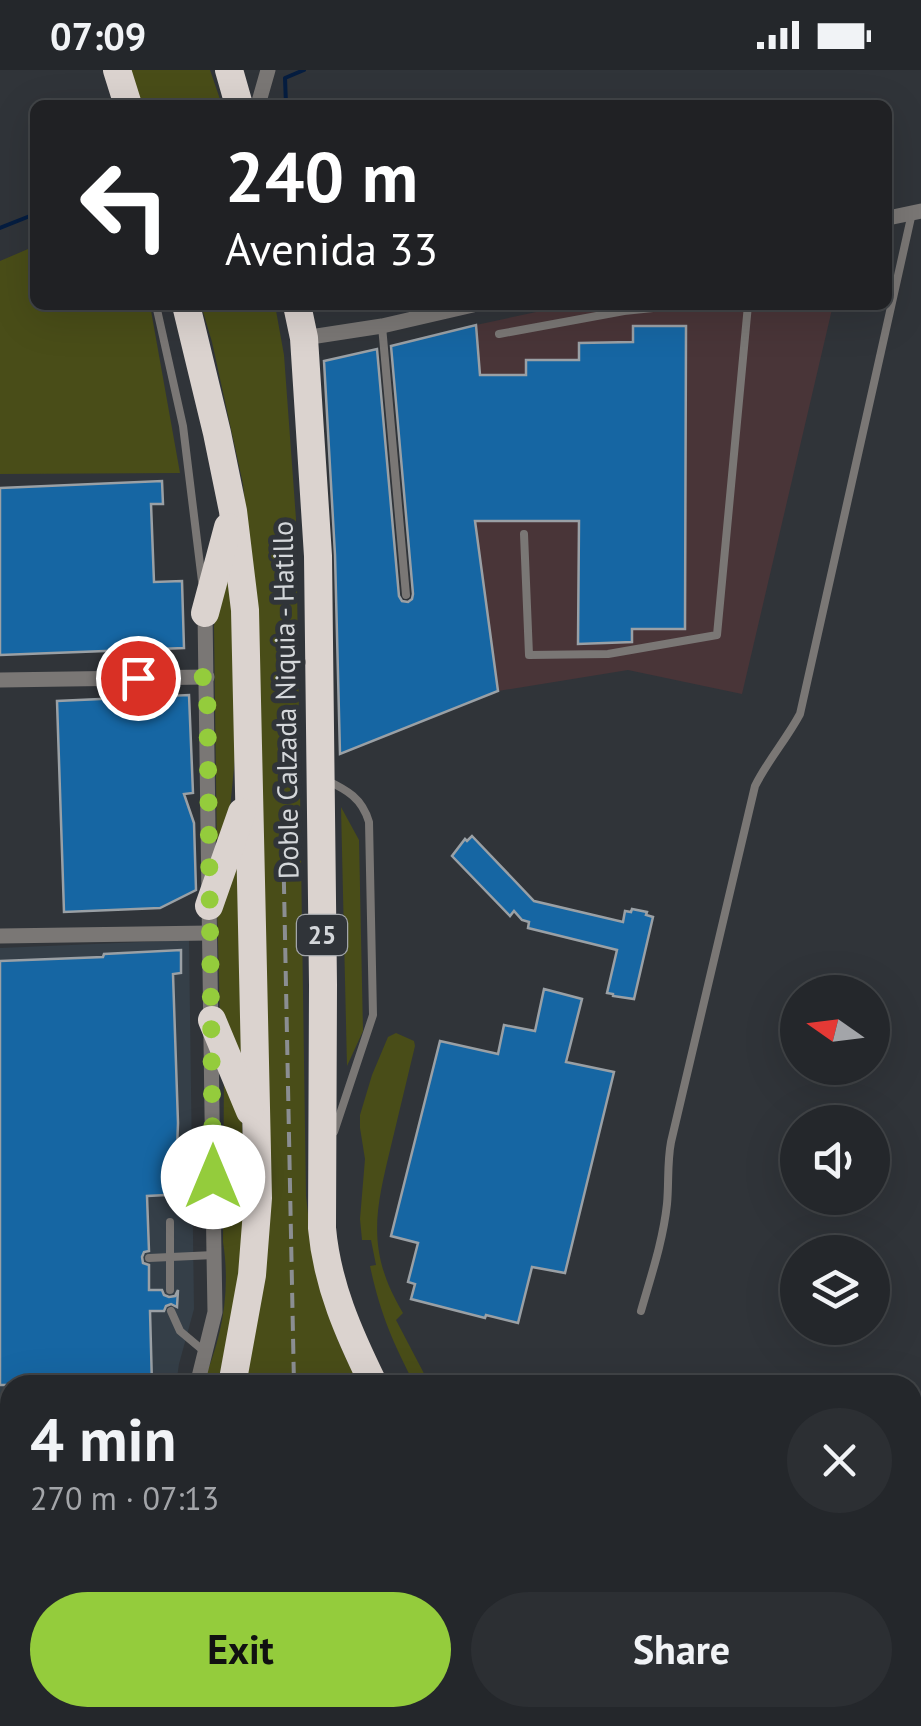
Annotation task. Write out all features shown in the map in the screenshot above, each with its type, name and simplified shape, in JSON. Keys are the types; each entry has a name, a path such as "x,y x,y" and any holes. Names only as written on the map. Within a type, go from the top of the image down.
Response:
{"highway":[{"path":"117,70 126,100"},
{"path":"229,70 238,100"},
{"name":"Doble Calzada Niquia - Hatillo","path":"187,310 233,511 244,610 258,1198 252,1274 234,1375"},
{"name":"Doble Calzada Niquia - Hatillo","path":"297,310 304,338 318,556 324,1246 333,1292 370,1375"},
{"path":"205,613 233,511"},
{"path":"210,919 248,796"},
{"path":"212,1020 256,1125"}],"street":[{"path":"259,100 268,70"},
{"path":"892,217 917,212"},
{"path":"304,338 451,310"},
{"path":"199,1375 216,1299 205,613"},
{"path":"0,680 207,677"},
{"path":"0,936 210,919"}],"lane":[{"path":"641,1311 660,1247 668,1201 671,1142 755,786 800,714 917,212"},
{"path":"157,310 183,426 205,613"},
{"path":"499,334 634,310"},
{"path":"524,534 529,655 608,654 717,634 748,310"},
{"path":"382,326 406,595"},
{"path":"319,776 360,800 369,822 373,1015 322,1176"},
{"path":"170,1222 170,1290"},
{"path":"149,1258 214,1255"},
{"path":"171,1311 180,1332 205,1352"}],"shaded area":[{"path":"546,310 832,310 742,694 628,670 498,691 476,528 470,520 460,366 479,364 476,325"},
{"path":"189,940 194,1309 177,1375 0,1375 0,948"}],"green space":[{"path":"128,70 210,70 220,100 137,100"},
{"path":"30,248 30,310 151,310 180,473 0,474 0,261"},
{"path":"202,310 276,310 284,355 296,519 306,1196 322,1294 355,1375 242,1375 256,612 243,484"},
{"path":"229,552 235,601 237,738 229,818 217,854 214,626"},
{"path":"341,807 359,840 363,1031 347,1066"},
{"path":"237,851 242,1055 220,1020 217,902"},
{"path":"396,1033 414,1041 415,1046 381,1191 379,1250 391,1291 403,1313 396,1320 425,1375 410,1375 400,1355 374,1283 370,1266 376,1265 371,1240 362,1240 365,1159 360,1115 388,1037"},
{"path":"224,1063 240,1099 244,1229 220,1375 206,1375 220,1332 225,1297"}],"building":[{"path":"476,325 480,375 526,375 526,360 579,360 579,343 633,342 633,326 686,326 685,629 632,629 632,642 578,644 579,521 475,521 498,691 340,754 335,555 324,361 377,349 399,596 408,602 413,594 391,346"},
{"path":"162,481 163,504 151,504 154,582 182,581 184,648 0,655 0,488"},
{"path":"189,695 193,793 184,794 194,823 196,890 160,908 64,912 57,701"},
{"path":"472,836 534,901 623,922 625,911 632,909 653,917 634,999 607,993 617,950 528,928 529,922 514,911 510,916 452,856"},
{"path":"181,950 181,973 173,974 176,1175 187,1175 187,1194 147,1196 149,1251 142,1257 143,1263 149,1265 149,1290 162,1290 169,1297 178,1290 177,1307 171,1304 164,1311 150,1311 152,1375 0,1375 0,961"},
{"path":"544,989 582,999 566,1062 614,1072 565,1273 532,1267 518,1323 411,1299 415,1284 408,1282 418,1243 391,1236 440,1041 498,1054 504,1025 535,1031"}],"waterway":[{"path":"286,100 285,78 304,70"},
{"path":"0,228 30,216"}],"railway":[{"path":"282,787 294,1375"}],"route":[{"path":"138,678 207,677 213,1177"}]}
